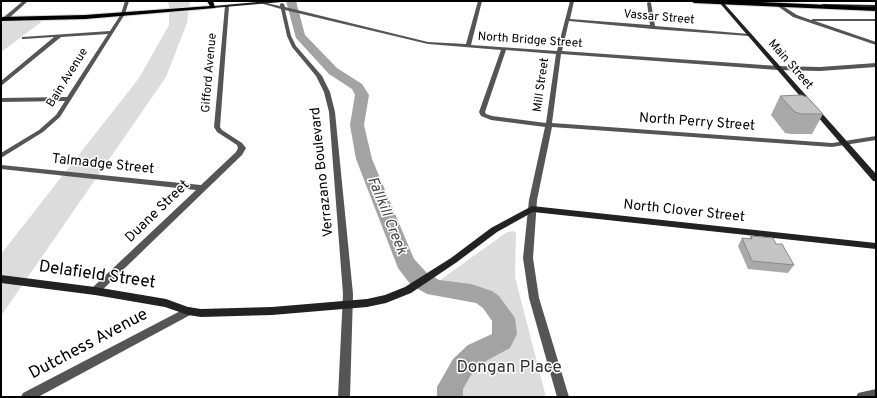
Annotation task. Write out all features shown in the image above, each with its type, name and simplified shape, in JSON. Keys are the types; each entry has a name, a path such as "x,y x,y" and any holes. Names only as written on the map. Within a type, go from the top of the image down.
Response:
{"highway":[{"path":"694,1 810,5 876,10"}],"main road":[{"path":"4,19 123,14 212,4"}],"street":[{"path":"4,19 26,1"},
{"name":"Bain Avenue","path":"1,156 52,122 58,116 67,99 123,14 127,1"},
{"path":"468,46 480,1"},
{"name":"Mill Street","path":"532,209 549,125 559,53 572,1"},
{"name":"Main Street","path":"720,1 876,179"},
{"name":"North Bridge Street","path":"226,6 282,3 302,11 418,41 468,46 778,68 820,69 876,65"},
{"name":"Verrazano Boulevard","path":"282,3 289,36 294,46 318,76 327,92 332,112 348,305"},
{"path":"649,3 653,28"},
{"path":"212,4 226,6"},
{"path":"777,4 788,12 806,20 876,44"},
{"path":"810,5 876,6"},
{"name":"Gifford Avenue","path":"226,6 217,127 219,131 240,144 242,148 239,152"},
{"name":"Vassar Street","path":"568,20 749,35"},
{"path":"806,20 876,20"},
{"path":"24,38 111,32"},
{"path":"1,84 59,36"},
{"name":"North Perry Street","path":"504,49 482,112 483,116 549,125 832,145 876,138"},
{"path":"1,100 67,99"},
{"name":"Duane Street","path":"95,291 239,152"},
{"name":"Talmadge Street","path":"1,167 203,188"},
{"path":"344,397 348,305 376,302 408,290 494,230 532,209"},
{"path":"532,209 528,258 531,283 563,397"},
{"name":"North Clover Street","path":"532,209 876,246"},
{"name":"Delafield Street","path":"1,279 166,302 188,311 201,313 348,305"},
{"name":"Dutchess Avenue","path":"27,397 188,311"},
{"path":"862,397 876,394"}],"green space":[{"path":"167,1 190,1 187,23 166,77 1,316 1,254 139,78 169,25 169,6"},
{"path":"44,20 1,52 1,21"},
{"name":"Dongan Place","path":"514,231 516,233 515,277 546,397 450,397 450,387 462,367 477,353 501,341 505,334 505,326 496,308 484,297 471,293 440,290 432,286 507,232"}],"building":[{"path":"801,95 807,97 823,114 801,114 795,112 780,96"},
{"path":"751,236 773,238 776,244 782,244 794,265 752,261 742,238 752,239"}],"waterway":[{"name":"Fallkill Creek","path":"291,1 300,36 333,71 357,87 362,95 357,125 364,159 405,263 419,279 435,288 471,293 484,297 491,302 503,318 505,334 501,341 477,353 462,367 450,387 450,397"}]}
